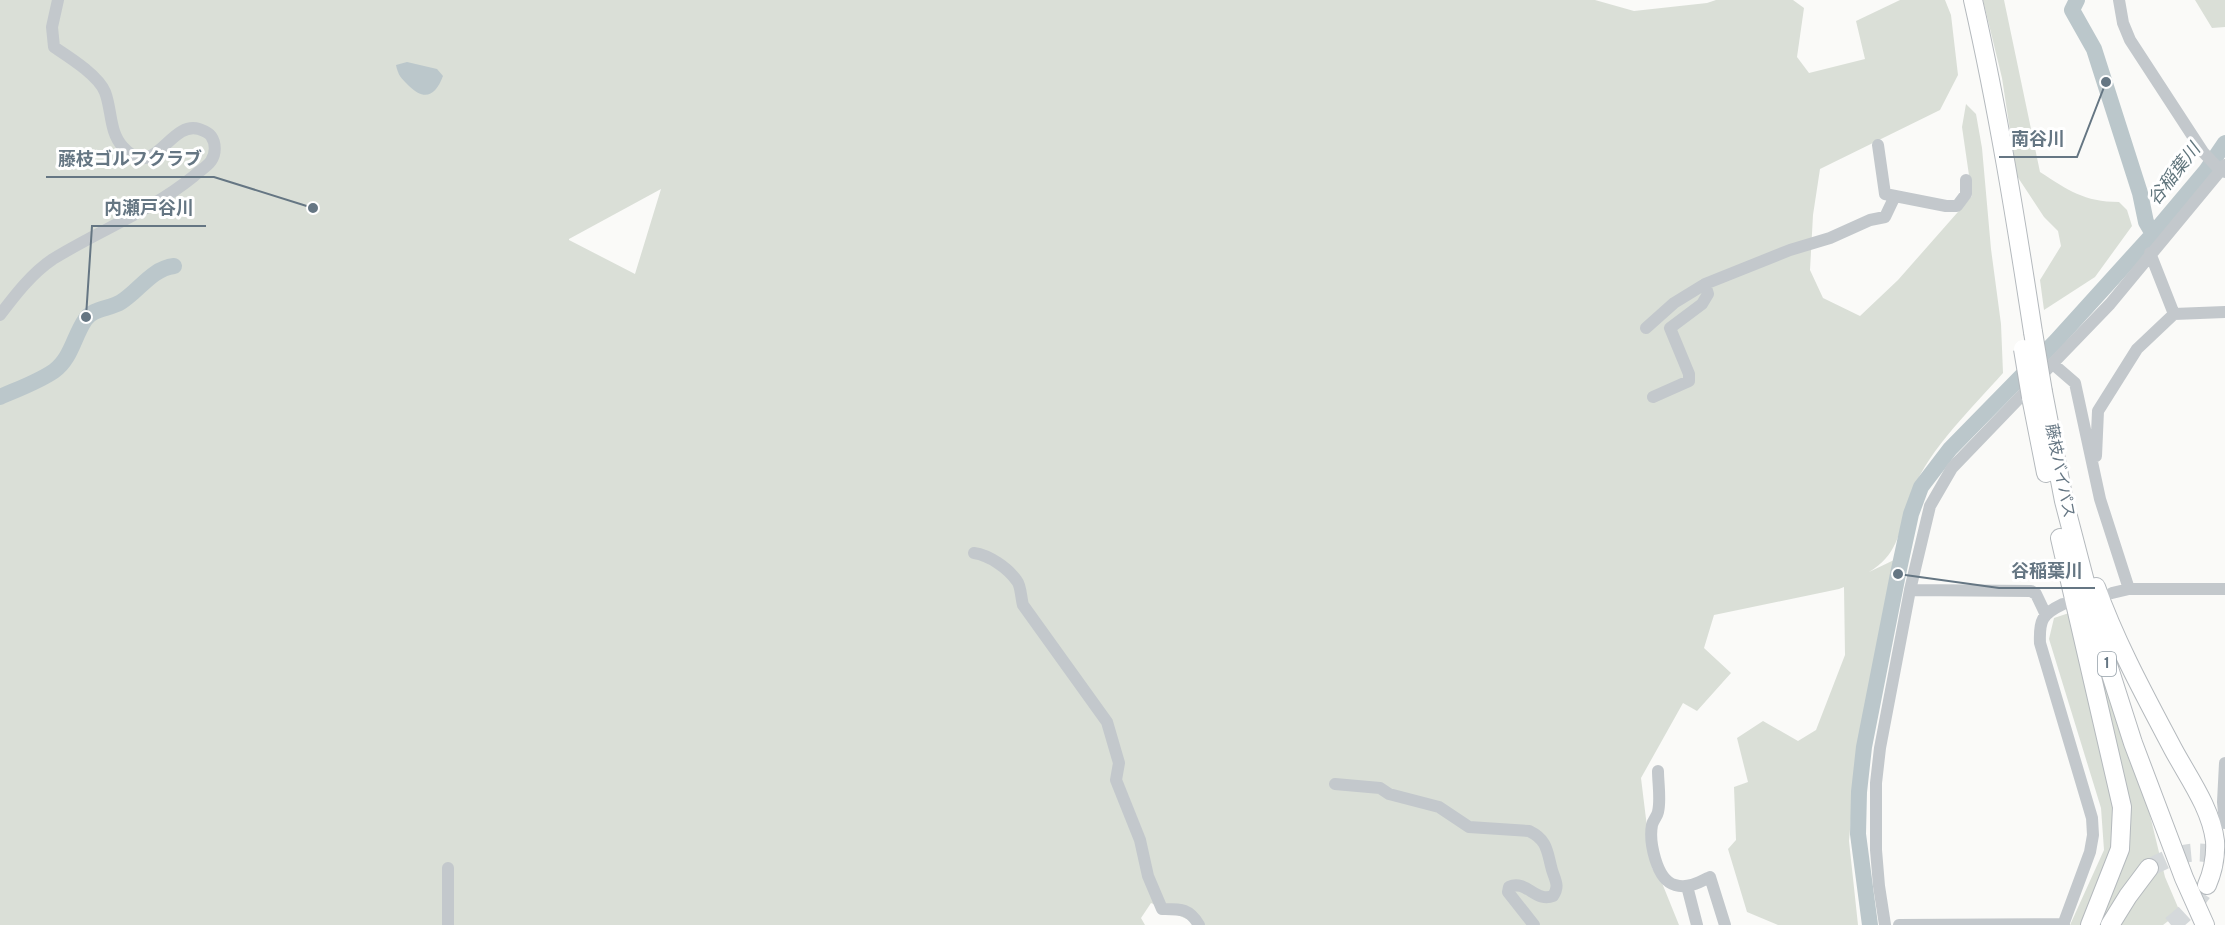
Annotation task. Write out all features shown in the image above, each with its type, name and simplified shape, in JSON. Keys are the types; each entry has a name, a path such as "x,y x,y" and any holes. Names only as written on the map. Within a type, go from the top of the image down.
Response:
{"highway":[{"name":"藤枝バイパス","path":"1972,0 2016,222 2027,338 2037,395 2089,602 2116,693 2184,878 2205,925"},
{"name":"1","path":"2037,395 2052,501 2122,807 2120,849 2090,925"},
{"name":"1","path":"2064,501 2105,613 2210,824 2215,859 2207,885"},
{"path":"2110,925 2128,896 2150,868"}],"street":[{"path":"0,315 16,293 52,260 130,218 182,186 211,161 216,147 206,131 190,127 181,130 151,157 138,158 123,147 114,130 104,88 79,64 54,47 52,27 58,0"},
{"path":"1885,925 1876,850 1876,783 1880,748 1910,590 1930,506 1952,468 2110,304 2222,169 2203,152 2130,40 2123,23 2119,0"},
{"path":"1878,145 1885,194 1946,206 1957,206 1966,194 1966,180"},
{"path":"1646,328 1674,303 1705,284 1790,250 1830,238 1870,220 1885,217 1895,196"},
{"path":"2150,253 2174,314"},
{"path":"1653,398 1689,381 1689,374 1670,328 1702,304 1708,294 1705,284"},
{"path":"2094,472 2098,411 2137,349 2174,314 2225,312"},
{"path":"2053,364 2075,383 2100,499 2129,589"},
{"path":"974,553 992,559 1018,582 1023,604 1107,722 1119,763 1116,780 1140,840 1148,876 1162,909 1181,909 1194,916 1199,925"},
{"path":"2112,593 2129,589 2225,589"},
{"path":"1910,590 2031,591 2036,594 2046,615"},
{"path":"1899,925 2063,925 2090,852 2092,818 2040,643 2039,628 2046,615 2063,604"},
{"path":"2225,763 2223,802 2225,823"},
{"path":"1658,771 1658,813 1652,828 1652,845 1657,865 1665,879 1674,885 1687,886 1710,877 1725,925"},
{"path":"1335,784 1380,788 1389,794 1438,807 1469,827 1529,831 1538,835 1548,850 1552,870 1557,880 1557,891 1553,896 1542,898 1522,885 1516,884 1509,887 1508,892 1534,925"},
{"path":"448,868 448,925"},
{"path":"1687,886 1697,925"}],"shaded area":[{"path":"0,0 1595,0 1634,11 1716,0 1793,0 1804,8 1797,57 1809,73 1865,59 1856,21 1900,0 1945,0 1951,15 1958,75 1940,110 1820,169 1813,215 1810,270 1823,298 1860,316 1898,280 1972,196 1962,127 1966,104 1976,114 1982,148 1991,249 2001,324 2003,373 1953,428 1930,459 1913,490 1894,546 1888,556 1869,572 1894,560 1857,750 1849,841 1858,925 1778,925 1747,912 1728,849 1736,840 1734,787 1748,782 1737,738 1763,721 1798,741 1816,730 1845,655 1844,587 1714,615 1704,648 1731,673 1697,711 1683,703 1641,778 1652,868 1662,883 1679,925 1200,925 1151,903 1141,918 1145,925 0,925","holes":["661,189 635,274 569,239"]},
{"path":"1983,0 2004,0 2040,172 2077,194 2096,200 2119,202 2127,210 2132,226 2095,277 2044,310 2040,280 2061,246 2058,231 2044,217 2017,176 2002,78"},
{"path":"2195,0 2225,0 2225,27 2212,28"},
{"path":"407,62 437,69 443,76 433,92 424,95 419,93 402,78 396,65"},
{"path":"2069,613 2118,814 2113,855 2086,925 2070,925 2104,850 2101,808 2049,639 2054,618"},
{"path":"2089,626 2148,807 2165,877 2180,912 2163,925 2094,925 2123,854"}],"waterway":[{"path":"2077,0 2072,10 2094,49 2140,193 2146,222 2153,234"},
{"name":"谷稲葉川","path":"1870,925 1858,834 1859,792 1864,747 1911,514 1921,487 1950,449 2056,341 2153,234 2206,171 2225,143"},
{"path":"0,397 35,382 60,366 88,316 121,302 159,271 174,266"}],"tunnel":[{"path":"2149,868 2186,854 2204,853 2225,857"},
{"path":"2171,925 2191,907 2207,885"}],"place":[{"name":"南谷川","path":"2106,82"},
{"name":"藤枝ゴルフクラブ","path":"313,208"},
{"name":"内瀬戸谷川","path":"86,317"},
{"name":"谷稲葉川","path":"1898,574"}]}
